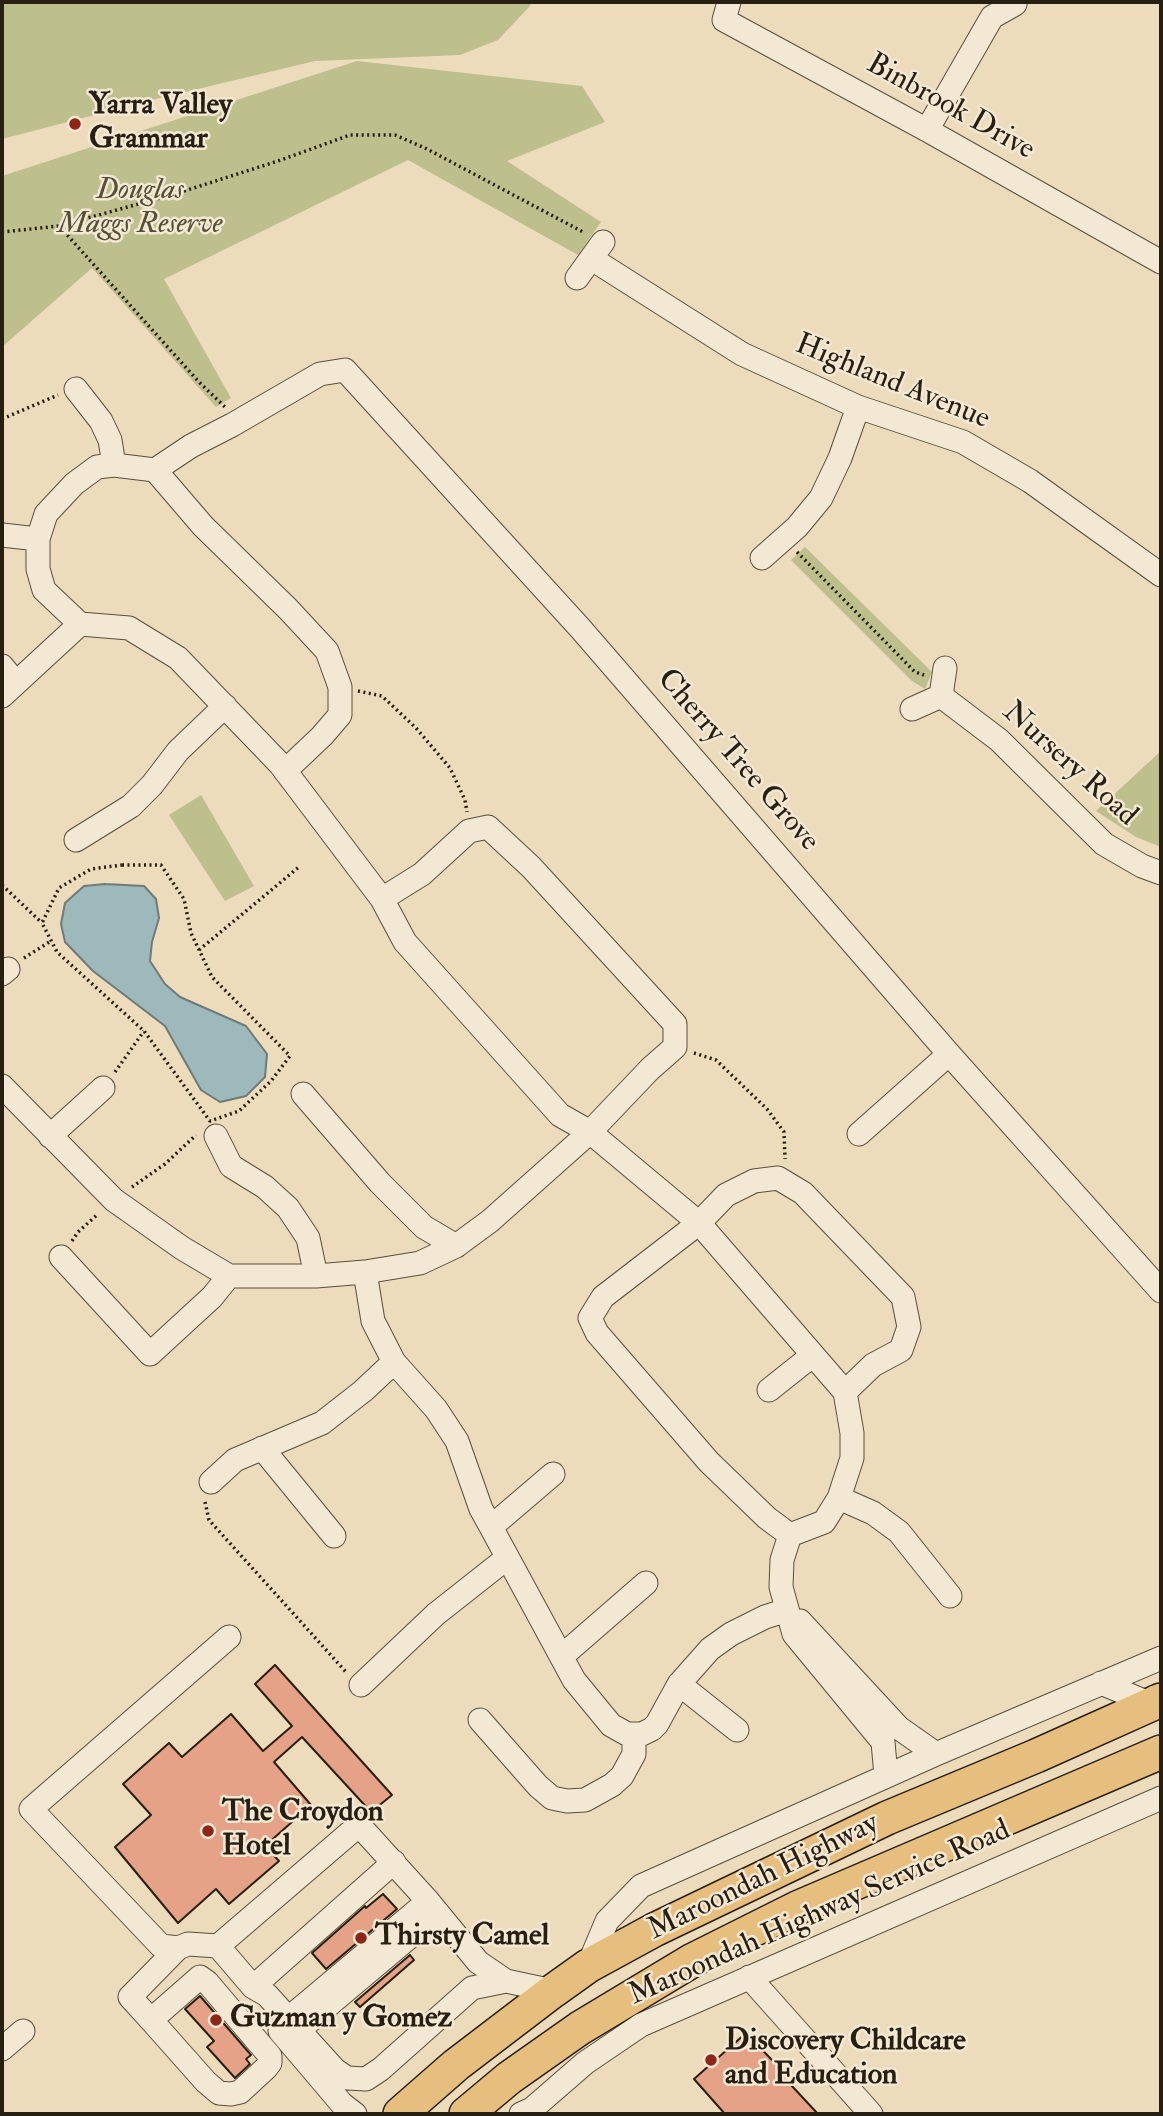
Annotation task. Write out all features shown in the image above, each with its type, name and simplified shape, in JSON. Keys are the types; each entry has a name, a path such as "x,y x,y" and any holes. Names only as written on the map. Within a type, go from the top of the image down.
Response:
{"highway":[{"name":"Maroondah Highway","path":"400,2114 456,2065 553,1991 589,1966 654,1930 887,1818 1036,1756 1158,1696"},
{"path":"1036,1756 1056,1798"},
{"name":"Maroondah Highway","path":"466,2114 509,2078 580,2028 693,1959 797,1908 1056,1798 1158,1760"}],"street":[{"name":"Binbrook Drive","path":"729,2 724,20 927,130 1161,262"},
{"path":"927,130 992,17 1015,4"},
{"path":"577,278 597,250"},
{"name":"Highland Avenue","path":"597,250 742,354 858,407 963,442 1030,481 1161,575"},
{"name":"Cherry Tree Grove","path":"235,423 320,374 345,370 580,628 949,1054 1161,1291"},
{"path":"76,389 101,421 110,440 114,465"},
{"path":"762,558 784,539 821,498 840,458 858,407"},
{"path":"235,423 191,446 155,470 114,465 97,467 74,484 46,514 37,539 37,569 44,590 80,624 129,628 178,658 285,771 382,899 405,942 561,1115 590,1132 699,1223 845,1392 852,1433 852,1458 839,1498 824,1522 790,1535"},
{"path":"155,470 203,526 327,651 340,687 340,715 285,771"},
{"path":"2,535 37,539"},
{"path":"7,682 80,624"},
{"path":"912,709 943,682"},
{"name":"Nursery Road","path":"943,682 1104,844 1142,866 1161,873"},
{"path":"76,840 131,806 152,785 178,751 225,706"},
{"path":"7,1101 50,1136 114,1200 182,1248 229,1276 316,1276 365,1272 420,1263 456,1246 490,1221 590,1132 650,1069 676,1047 676,1024 531,867 488,827 469,831 422,874 382,899"},
{"path":"859,1133 949,1054"},
{"path":"50,1136 103,1088"},
{"path":"303,1094 398,1201 425,1227 456,1246"},
{"path":"209,1129 231,1166 265,1187 288,1208 307,1238 316,1276"},
{"path":"790,1535 709,1462 597,1333 590,1318 603,1297 699,1223 726,1195 754,1181 778,1178 803,1194 903,1297 909,1327 901,1350 873,1365 845,1392"},
{"path":"61,1257 150,1354 212,1297 229,1276"},
{"path":"365,1272 373,1321 394,1362 436,1409 457,1441 481,1509 507,1558 574,1680 611,1725 634,1735 647,1731 657,1724 679,1684 710,1649 731,1634 765,1617 788,1610"},
{"path":"769,1390 813,1356"},
{"path":"211,1482 235,1460 322,1423 394,1362"},
{"path":"262,1448 334,1536"},
{"path":"491,1528 553,1474"},
{"path":"839,1498 873,1513 899,1532 950,1595"},
{"path":"790,1535 781,1572 783,1597 794,1634 883,1742 886,1776"},
{"path":"360,1685 436,1614 507,1558"},
{"path":"562,1656 646,1583"},
{"path":"788,1610 809,1629 899,1728 936,1754"},
{"path":"229,1637 31,1809 161,1946 178,1948 195,1943 218,1946 253,1987 267,1995 335,2070 347,2078 366,2079 381,2069 472,1988 506,1981"},
{"name":"Maroondah Highway Service Road","path":"589,1966 607,1921 640,1886 936,1754 1161,1658"},
{"path":"1101,1683 1158,1696"},
{"path":"679,1684 737,1730"},
{"path":"480,1720 538,1786 552,1798 567,1801 585,1800 622,1776 634,1754 634,1735"},
{"name":"Maroondah Highway Service Road","path":"521,2114 531,2109 585,2063 642,2025 1161,1798"},
{"path":"218,1946 359,1825 394,1862 478,1962 506,1981 553,1991"},
{"path":"253,1987 394,1862"},
{"path":"294,2024 433,1907"},
{"path":"151,2020 200,1977 270,2056 270,2063 240,2092 219,2094 206,2082 130,1997 178,1948"},
{"path":"749,1977 871,2114"},
{"path":"253,1987 258,2005 342,2104 355,2114"},
{"path":"2,2049 23,2031"}],"path":[{"path":"2,232 59,226 178,193 278,162 350,135 394,135 425,148 561,221 597,250"},
{"path":"59,226 235,423"},
{"path":"2,419 76,389"},
{"path":"784,539 915,672 943,682"},
{"path":"340,687 382,696 416,728 450,768 465,800 469,831"},
{"path":"42,923 59,888 90,869 122,865 161,865 184,899 191,933 212,977 290,1056 271,1081 239,1111 209,1129 114,1200 78,1231 61,1257"},
{"path":"199,950 299,867"},
{"path":"2,885 42,923 57,952 144,1031 209,1129"},
{"path":"5,971 51,941"},
{"path":"103,1088 144,1031"},
{"path":"676,1047 716,1060 767,1109 784,1132 784,1182"},
{"path":"211,1482 214,1490 205,1501 209,1520 360,1685"}],"green space":[{"name":"Yarra Valley Grammar","path":"2,2 531,2 498,40 460,55 315,61 2,139"},
{"name":"Douglas Maggs Reserve","path":"357,61 582,86 605,122 507,161 601,222 578,255 408,160 164,279 231,398 216,407 92,268 2,347 2,176"},
{"path":"805,547 932,672 925,689 912,681 791,560"},
{"path":"1161,751 1161,847 1136,837 1096,811"},
{"path":"201,795 254,886 225,901 169,815"}],"water":[{"path":"84,886 144,886 156,899 159,918 150,961 165,984 180,997 246,1026 267,1054 265,1077 246,1096 220,1102 201,1090 165,1026 93,971 65,942 61,924 65,903"}],"building":[{"name":"The Croydon Hotel","path":"275,1665 392,1795 371,1812 302,1737 274,1762 311,1805 265,1846 279,1861 229,1904 216,1889 178,1923 115,1847 151,1815 123,1784 169,1743 182,1757 231,1714 263,1751 292,1726 255,1684"},
{"path":"383,1894 397,1909 326,1969 312,1953 365,1906 366,1908"},
{"path":"410,1955 414,1960 360,2007 355,2002"},
{"path":"200,1996 251,2055 246,2059 250,2064 235,2078 207,2047 214,2041 185,2009"},
{"path":"746,2033 794,2083 791,2085 818,2114 725,2114 694,2079"}],"place":[{"name":"Yarra Valley Grammar","path":"75,124"},
{"name":"The Croydon Hotel","path":"208,1831"},
{"name":"Thirsty Camel","path":"361,1938"},
{"name":"Guzman y Gomez","path":"216,2020"},
{"name":"Discovery Childcare and Education","path":"711,2060"}]}
